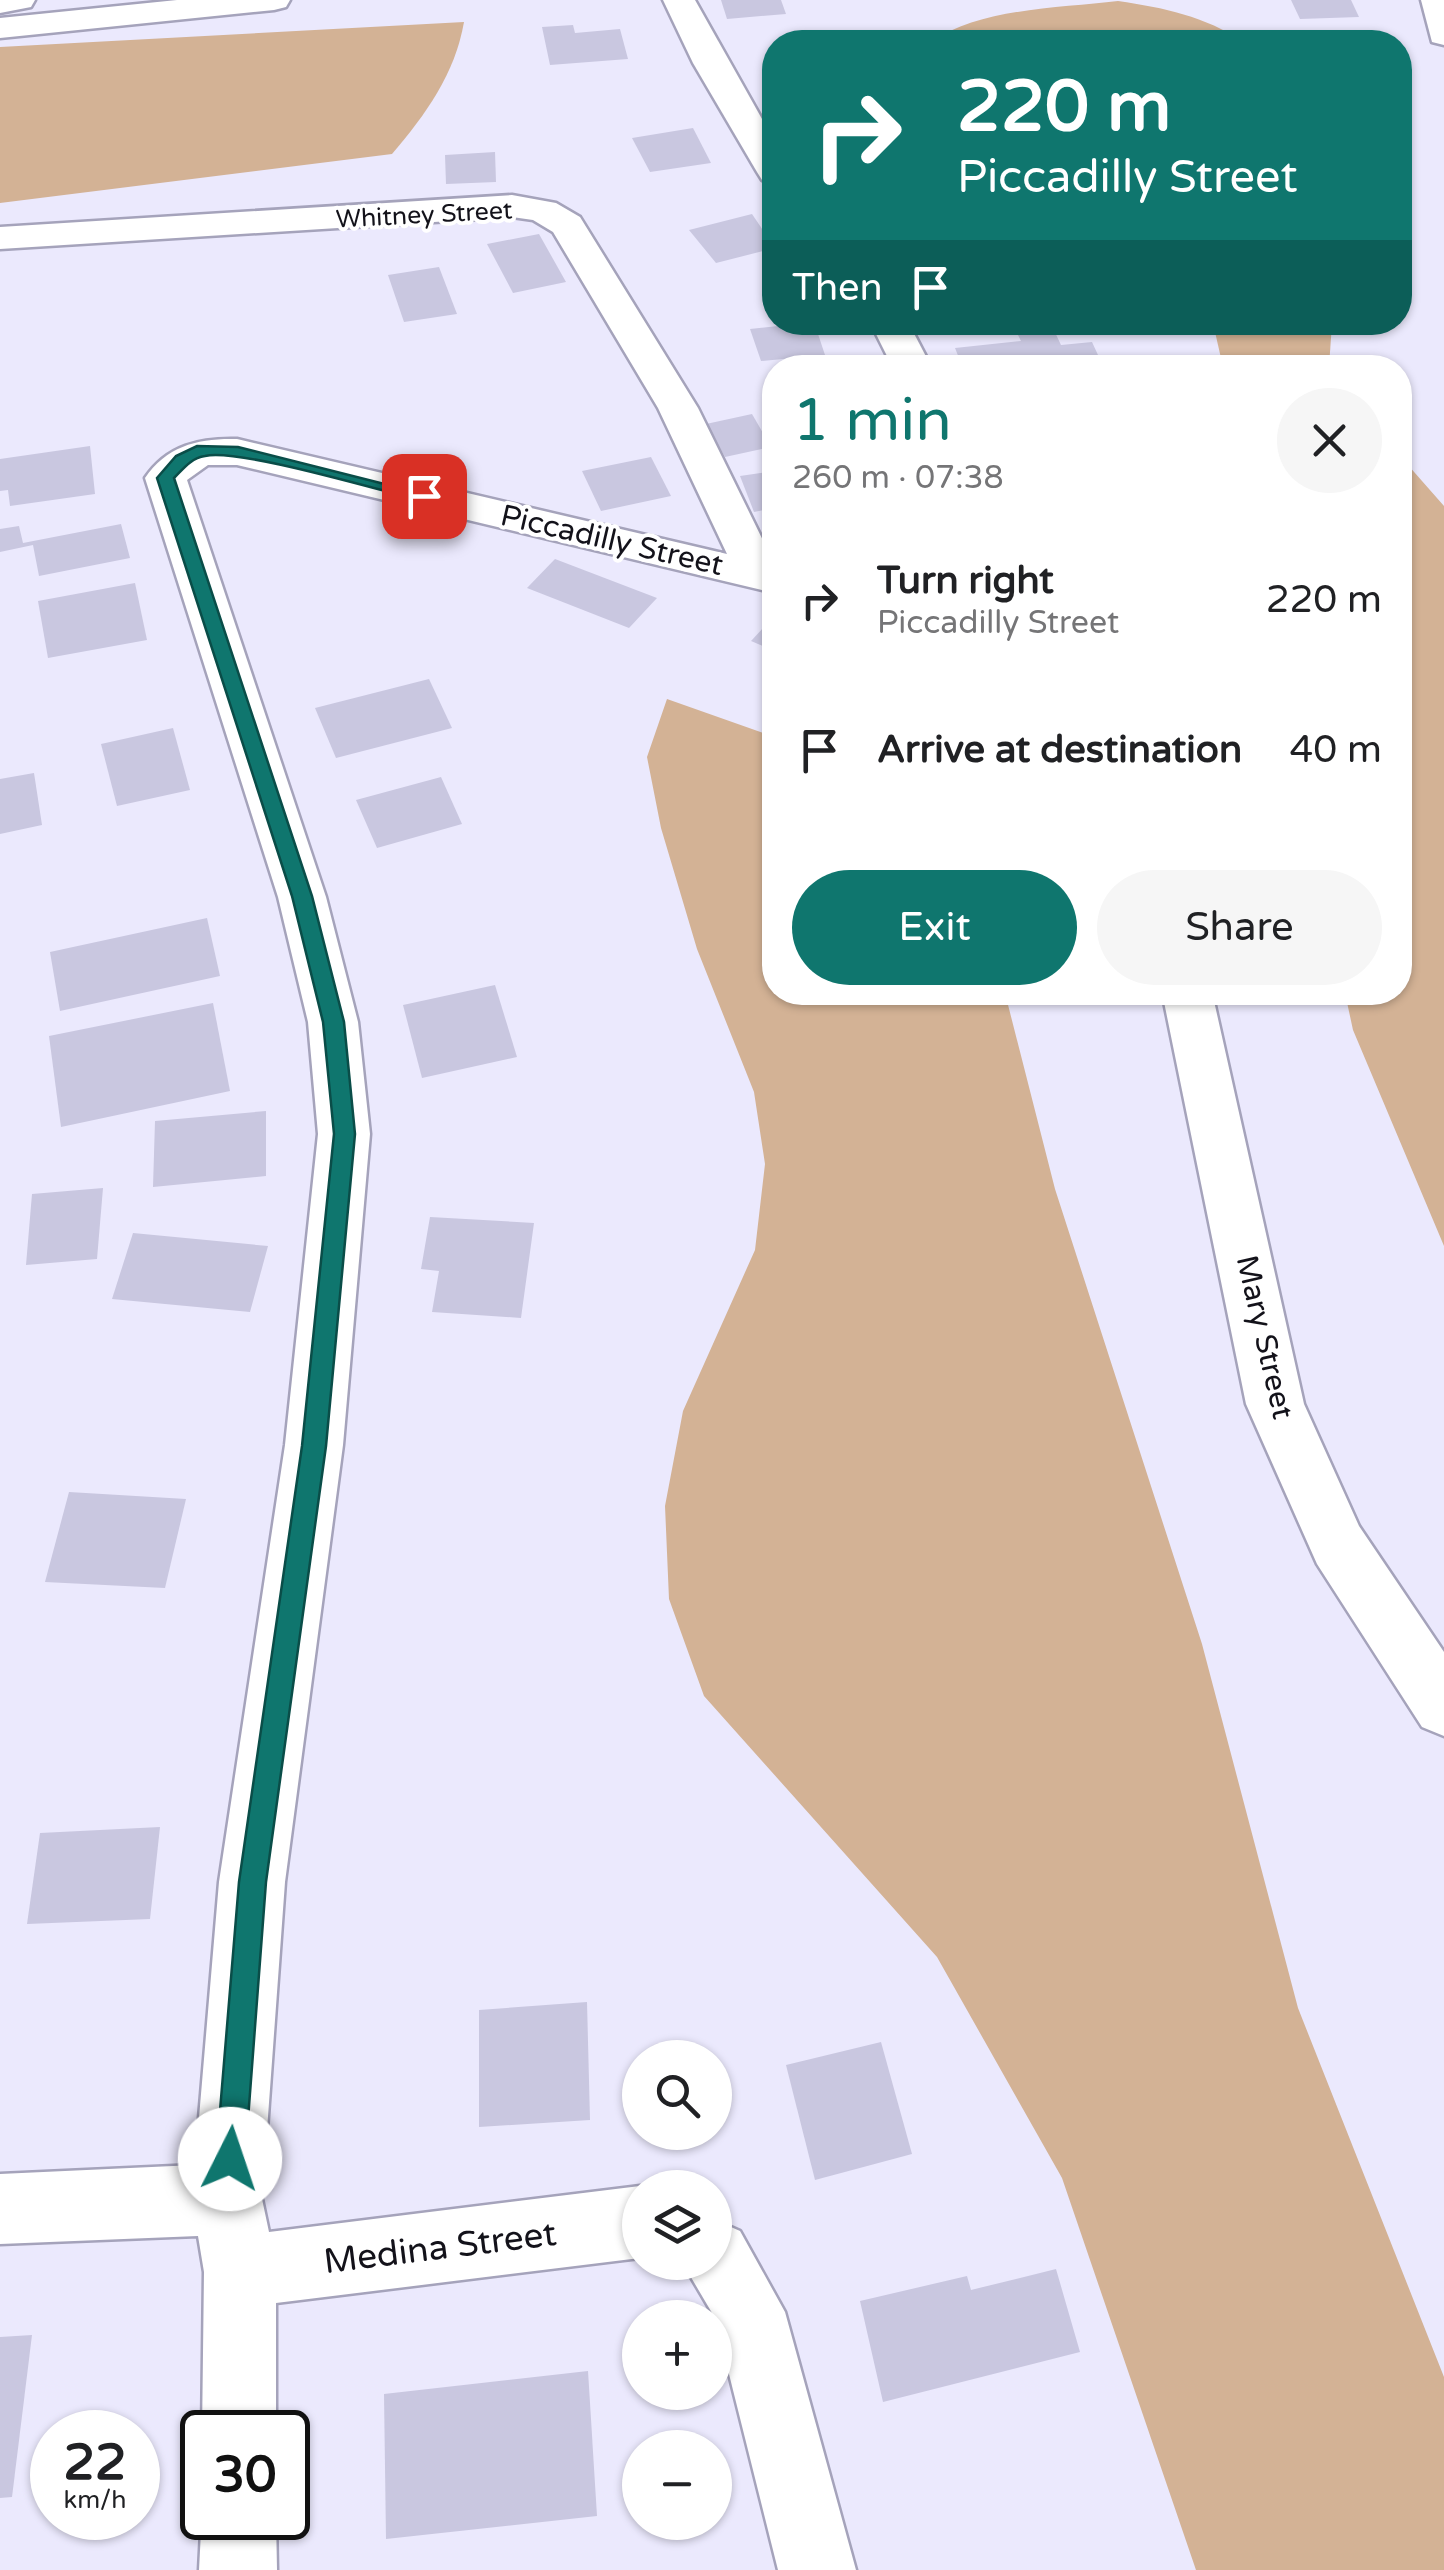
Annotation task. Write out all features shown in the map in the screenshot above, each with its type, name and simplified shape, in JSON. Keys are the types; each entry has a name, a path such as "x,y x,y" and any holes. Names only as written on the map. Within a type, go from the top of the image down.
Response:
{"main road":[{"path":"0,3 19,0"},
{"path":"0,28 274,0"},
{"path":"679,0 710,63 762,150"},
{"path":"1437,0 1444,35"},
{"name":"Whitney Street","path":"0,238 87,236 512,206 543,211 566,225 678,408 762,568"},
{"name":"Piccadilly Street","path":"227,2198 252,1882 314,1446 344,1134 333,1022 302,896 166,478 182,460 203,450 238,452 762,575"},
{"name":"Mary Street","path":"1191,1005 1206,1060 1275,1404 1338,1545 1444,1706"},
{"path":"0,2210 227,2198 240,2272 239,2410"},
{"name":"Medina Street","path":"240,2272 622,2224"},
{"path":"730,2280 750,2312 817,2570"},
{"path":"238,2540 238,2570"}],"shaded area":[{"path":"1118,1 1184,14 1222,30 953,30 996,16"},
{"path":"464,22 454,59 437,93 392,154 0,203 0,47"},
{"path":"1216,335 1331,335 1330,355 1220,355"},
{"path":"1412,470 1444,506 1444,1246 1353,1030 1348,1005 1412,1005"},
{"path":"667,699 762,732 762,1005 1008,1005 1055,1189 1202,1644 1298,2008 1444,2377 1444,2570 1196,2570 1062,2178 937,1957 704,1696 669,1599 665,1506 683,1411 755,1250 765,1164 754,1092 697,949 661,828 647,757"}],"building":[{"path":"721,0 781,0 786,14 727,19"},
{"path":"1291,0 1351,0 1359,17 1300,19"},
{"path":"573,25 575,33 620,29 628,59 550,65 542,27"},
{"path":"693,128 711,163 650,172 632,138"},
{"path":"495,152 496,182 446,184 445,155"},
{"path":"752,214 762,229 762,251 716,263 689,230"},
{"path":"539,234 566,282 513,293 487,244"},
{"path":"439,267 457,314 404,322 388,275"},
{"path":"762,328 762,335 818,335 825,355 762,355 761,361 750,329"},
{"path":"1018,335 1056,335 1061,345 1092,342 1098,355 958,355 955,348 1021,341"},
{"path":"752,414 762,431 762,449 725,457 706,424"},
{"path":"90,446 95,494 10,506 8,490 0,491 0,459"},
{"path":"651,457 671,496 601,511 582,471"},
{"path":"762,473 762,510 754,512 740,476"},
{"path":"121,524 130,558 39,576 33,545 0,552 0,529 19,526 23,543"},
{"path":"555,559 657,598 629,628 527,588"},
{"path":"135,583 147,640 48,658 38,601"},
{"path":"762,629 762,646 751,641"},
{"path":"429,679 452,728 336,758 315,708"},
{"path":"173,728 190,790 117,806 101,744"},
{"path":"34,773 42,825 0,834 0,779"},
{"path":"441,777 462,824 377,848 356,800"},
{"path":"207,918 220,976 60,1011 50,952"},
{"path":"495,985 517,1057 422,1078 403,1005"},
{"path":"213,1003 230,1091 61,1127 49,1036"},
{"path":"266,1111 266,1176 153,1187 155,1121"},
{"path":"103,1188 97,1259 26,1265 32,1194"},
{"path":"430,1217 534,1223 521,1318 432,1312 439,1271 421,1269"},
{"path":"133,1233 268,1246 250,1312 112,1299"},
{"path":"69,1492 186,1499 165,1588 45,1582"},
{"path":"160,1827 150,1919 27,1924 40,1833"},
{"path":"587,2002 590,2120 479,2127 479,2010"},
{"path":"881,2042 912,2154 815,2180 786,2065"},
{"path":"1056,2269 1080,2352 883,2402 860,2301 967,2276 971,2290"},
{"path":"32,2335 12,2497 0,2498 0,2337"},
{"path":"588,2371 597,2516 386,2539 384,2394"}],"route":[{"path":"230,2159 252,1882 314,1446 344,1134 333,1022 302,896 170,500 166,478 182,460 203,450 238,452 424,496"}]}
